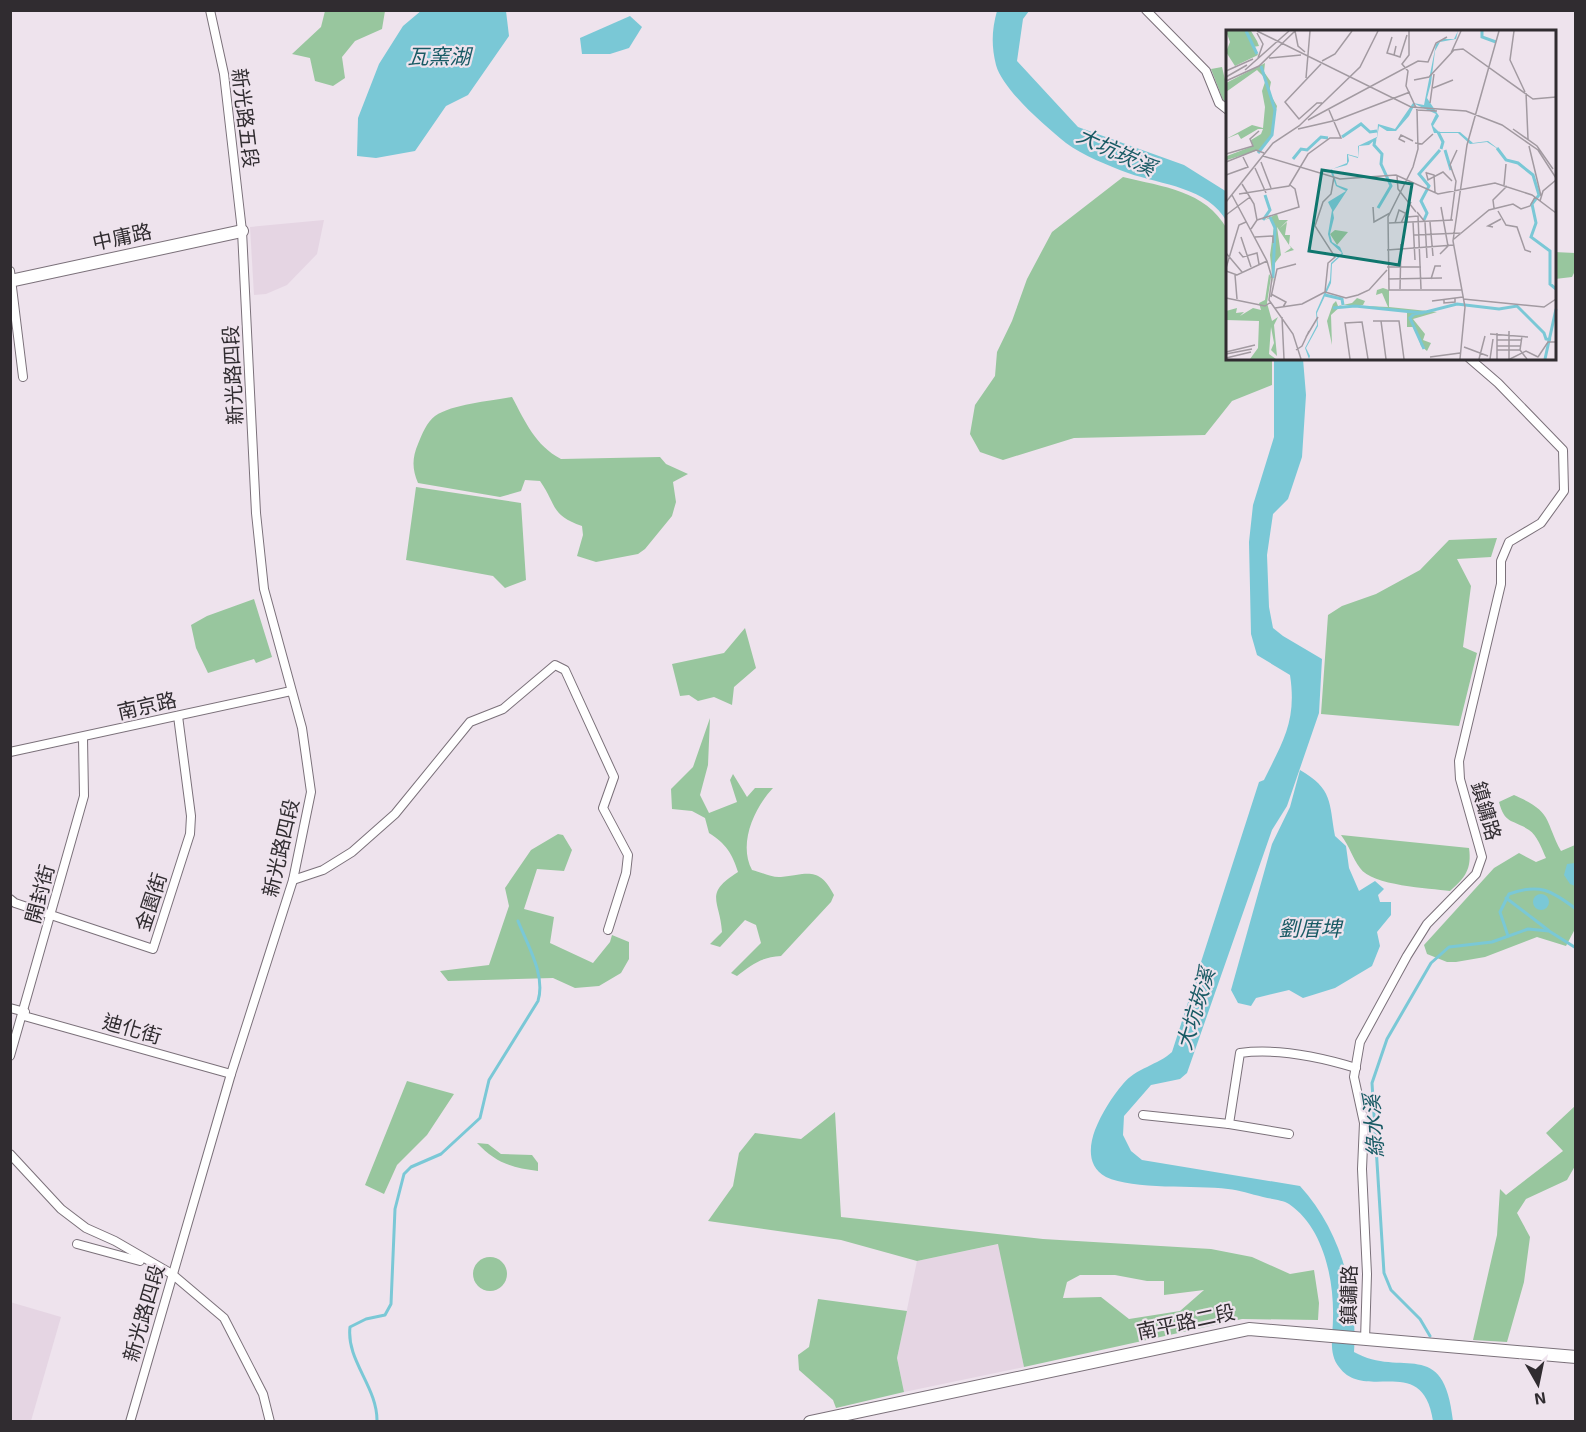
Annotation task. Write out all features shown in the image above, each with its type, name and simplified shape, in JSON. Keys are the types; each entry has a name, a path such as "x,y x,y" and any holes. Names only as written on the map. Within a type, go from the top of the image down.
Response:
{"street":[{"name":"新光路五段","path":"210,10 224,74 242,231"},
{"path":"1146,10 1206,71 1219,103 1226,109"},
{"name":"中庸路","path":"11,278 242,231"},
{"name":"新光路四段","path":"130,1422 231,1074 293,880 311,792 302,728 264,589 255,513 242,231"},
{"path":"11,278 23,377"},
{"name":"鎮鏞路","path":"1361,1339 1367,1274 1362,1169 1364,1124 1354,1077 1360,1042 1427,924 1476,874 1482,857 1460,779 1459,761 1501,584 1501,561 1509,542 1541,523 1564,491 1563,450 1471,360"},
{"path":"293,880 323,870 352,852 395,814 470,722 503,709 555,665 566,670 614,777 603,808 628,855 626,873 608,930"},
{"name":"南京路","path":"10,752 83,738 291,691"},
{"name":"金園街","path":"10,899 15,903 52,916 153,949 190,834 191,816 178,716"},
{"name":"開封街","path":"10,1056 52,916 84,796 83,738"},
{"name":"迪化街","path":"10,1008 231,1074"},
{"path":"1229,1124 1240,1053 1256,1051 1329,1059 1356,1068"},
{"path":"1143,1115 1229,1124 1289,1134"},
{"path":"10,1154 61,1209 86,1228 115,1241 172,1275 224,1318 263,1394 270,1422"},
{"path":"77,1244 153,1264"},
{"name":"南平路二段","path":"810,1422 1249,1329 1575,1356"}],"shaded area":[{"path":"324,220 317,254 287,285 266,294 254,295 250,227"},
{"path":"999,1244 1024,1367 904,1392 897,1358 917,1261"},
{"path":"10,1302 61,1317 31,1421 11,1421"}],"green space":[{"path":"325,11 385,11 382,29 355,41 342,57 345,78 333,86 315,81 310,58 292,54 321,27"},
{"path":"1222,67 1226,84 1226,102 1223,100 1211,69"},
{"path":"1123,177 1182,192 1207,206 1226,228 1226,360 1272,360 1272,385 1232,401 1205,435 1074,438 1003,460 980,452 970,434 975,405 995,376 997,352 1012,321 1027,279 1052,232"},
{"path":"1556,252 1575,253 1575,271 1572,277 1556,279"},
{"path":"512,397 538,440 561,459 660,457 666,464 688,474 673,482 676,502 672,516 645,549 638,554 596,562 577,556 583,535 582,526 564,518 559,513 540,481 525,480 521,491 500,497 418,483 414,468 415,454 423,432 435,416 462,406"},
{"path":"416,487 521,503 526,580 505,588 493,576 406,560"},
{"path":"1497,538 1491,557 1457,559 1471,586 1463,647 1477,653 1459,726 1321,714 1328,615 1342,606 1376,594 1420,570 1449,540"},
{"path":"254,599 272,657 256,663 254,659 208,673 196,648 191,625 207,616"},
{"path":"745,628 756,668 734,687 732,705 714,697 698,701 689,695 680,696 672,664 724,653"},
{"path":"710,718 708,765 700,795 709,813 737,802 730,780 733,774 747,797 755,788 773,788 754,816 747,838 748,860 752,870 778,877 812,874 823,880 834,895 831,902 781,956 758,962 737,976 731,973 761,943 756,925 745,920 720,947 710,944 722,932 717,892 720,886 738,872 736,865 724,845 709,833 705,818 692,811 672,809 671,789 693,767"},
{"path":"1514,795 1542,812 1561,851 1575,845 1575,929 1566,946 1537,937 1485,957 1456,962 1447,962 1427,954 1424,945 1494,868 1519,853 1536,862 1546,858 1532,832 1504,815 1499,802"},
{"path":"558,834 563,835 572,850 564,871 537,869 524,909 554,917 550,943 593,963 610,942 612,935 629,942 629,959 621,973 599,986 575,988 553,978 448,981 440,971 489,965 509,906 505,888 531,850"},
{"path":"1341,835 1469,848 1468,867 1460,882 1450,891 1376,879 1360,868"},
{"path":"407,1081 454,1094 427,1135 397,1165 384,1194 365,1185"},
{"path":"1575,1106 1575,1166 1567,1180 1526,1199 1517,1213 1530,1237 1524,1282 1507,1342 1473,1340 1497,1235 1500,1189 1506,1195 1563,1151 1546,1133"},
{"path":"835,1112 841,1217 1043,1239 1211,1249 1252,1257 1290,1274 1314,1270 1319,1303 1318,1320 1242,1319 1024,1367 998,1244 917,1261 841,1240 708,1221 733,1186 739,1153 755,1133 801,1139","holes":["1080,1275 1115,1275 1147,1281 1164,1281 1164,1295 1204,1290 1180,1311 1129,1319 1101,1297 1063,1298 1067,1282"]},
{"path":"477,1143 488,1144 501,1154 532,1155 538,1163 538,1171 504,1163 490,1155"},
{"path":"490,1257 502,1262 507,1274 502,1286 490,1291 478,1286 473,1274 478,1262"},
{"path":"818,1299 907,1311 897,1358 904,1392 836,1408 833,1400 799,1370 798,1355 809,1347"}],"water":[{"name":"瓦窯湖","path":"422,10 506,11 509,36 468,95 446,106 415,151 376,158 357,156 358,118 379,64 403,26"},
{"name":"大坑崁溪","path":"997,11 1029,11 1023,19 1017,61 1078,127 1184,165 1226,191 1226,220 1219,210 1196,194 1104,164 1066,143 1036,117 1000,75 993,51"},
{"path":"630,16 642,27 629,48 610,54 582,54 580,38"},
{"name":"大坑崁溪","path":"1274,360 1303,360 1306,395 1302,457 1288,499 1273,514 1267,555 1269,607 1273,628 1322,659 1319,713 1287,806 1272,830 1187,1073 1180,1079 1151,1085 1124,1116 1123,1135 1131,1151 1142,1160 1300,1186 1326,1222 1344,1263 1353,1308 1354,1352 1372,1359 1418,1364 1430,1368 1440,1378 1448,1394 1453,1421 1433,1421 1427,1400 1418,1389 1406,1383 1363,1381 1350,1377 1339,1367 1332,1350 1333,1303 1329,1272 1319,1241 1311,1227 1289,1204 1232,1190 1132,1184 1118,1181 1100,1173 1095,1168 1091,1156 1095,1130 1119,1089 1134,1074 1172,1052 1259,782 1264,780 1287,730 1292,705 1290,675 1257,655 1251,634 1249,542 1253,505 1274,437"},
{"name":"劉厝埤","path":"1300,770 1319,784 1328,797 1335,836 1346,846 1349,868 1359,891 1375,881 1384,889 1378,895 1380,902 1391,902 1391,915 1377,932 1380,946 1372,966 1335,988 1303,998 1289,990 1256,998 1251,1006 1238,1003 1231,990 1272,844 1290,807"},
{"path":"1576,863 1575,886 1570,884 1564,875 1567,864"},
{"path":"1541,894 1547,896 1549,902 1547,908 1541,910 1535,908 1533,902 1535,896"}],"waterway":[{"name":"綠水溪","path":"1508,936 1500,912 1509,894 1529,889 1544,890 1576,909"},
{"name":"綠水溪","path":"1506,898 1548,930"},
{"path":"377,1422 373,1397 353,1351 350,1327 366,1319 385,1315 391,1304 395,1209 404,1174 411,1167 441,1154 480,1118 489,1080 538,1001 540,991 538,970 518,921"},
{"name":"綠水溪","path":"1430,1336 1420,1319 1391,1290 1384,1273 1372,1083 1387,1039 1431,963 1449,947 1492,942 1528,929 1549,931 1576,948"}]}
